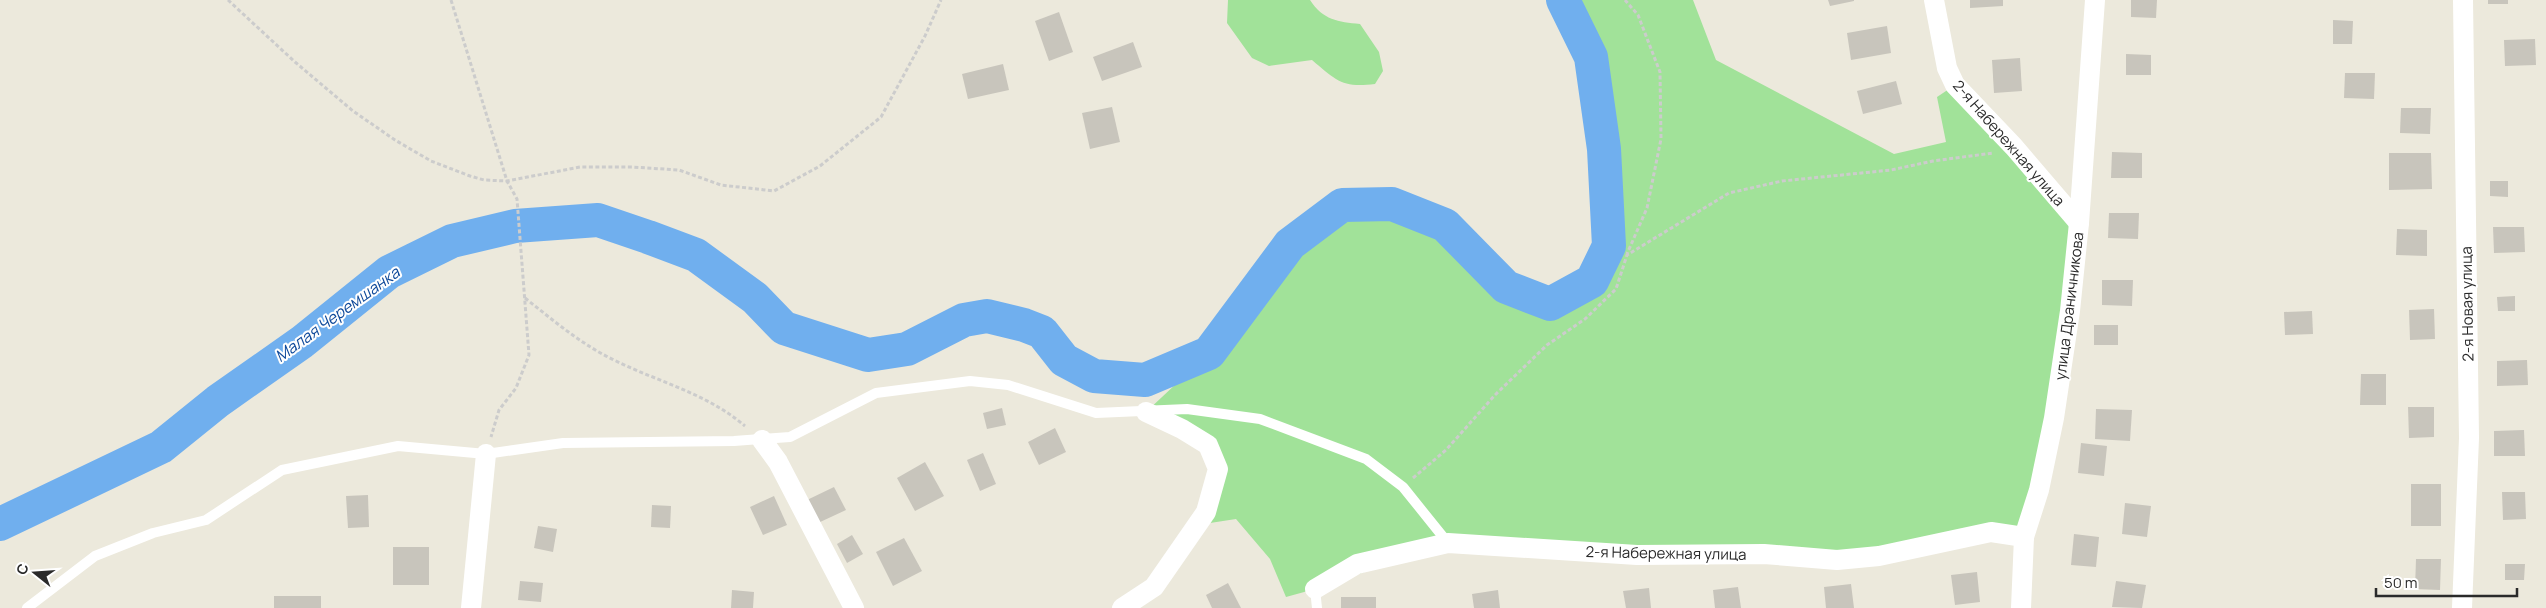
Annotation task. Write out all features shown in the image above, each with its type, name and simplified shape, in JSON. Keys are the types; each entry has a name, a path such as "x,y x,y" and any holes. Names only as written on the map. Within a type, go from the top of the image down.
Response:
{"street":[{"name":"2-я Набережная улица","path":"1934,0 1947,68 1955,86 2014,147 2079,223"},
{"name":"улица Драничникова","path":"2021,608 2024,537 2039,490 2059,394 2079,223 2095,0"},
{"name":"2-я Новая улица","path":"2462,608 2470,438 2463,0"},
{"path":"1122,608 1154,588 1206,512 1218,470 1208,445 1182,429 1146,412"},
{"path":"762,440 778,462 854,608"},
{"path":"471,608 486,454"},
{"name":"2-я Набережная улица","path":"1316,598 1357,564 1448,543 1637,555 1764,554 1837,560 1879,556 1991,532 2024,537"}],"lane":[{"path":"27,608 95,556 153,532 206,520 282,470 398,446 486,454 563,443 790,438 876,393 970,381 1008,385 1096,413 1187,409 1260,419 1366,458 1403,487 1448,543"}],"path":[{"path":"228,0 316,80 353,110 395,140 431,161 470,176 484,180 507,181 580,168 632,167 679,170 721,185 774,191 820,166 881,117 925,36 941,0"},
{"path":"452,0 507,181 517,199 525,298 529,355 516,388 499,410 486,454"},
{"path":"1403,487 1446,450 1495,395 1547,344 1585,319 1616,289 1627,255 1647,208 1661,139 1660,72 1638,15 1626,0"},
{"path":"1627,255 1729,193 1782,182 1891,170 1933,161 1983,155 2014,147"},
{"path":"525,298 568,333 614,361 707,398 762,440"}],"green space":[{"path":"1228,0 1310,0 1320,12 1332,19 1360,24 1379,52 1383,71 1375,84 1355,85 1347,84 1334,78 1312,60 1269,66 1252,58 1227,23"},
{"path":"1563,0 1693,0 1716,60 1894,154 1946,142 1937,97 1955,85 2079,223 2024,537 1879,556 1448,543 1315,589 1286,597 1270,559 1236,519 1210,523 1208,445 1146,412 1209,353 1290,244 1342,205 1392,204 1445,225 1471,254 1523,293 1550,304 1592,281 1609,246 1604,149 1591,57"}],"building":[{"path":"1828,0 1854,0 1854,1 1830,6"},
{"path":"1970,0 2003,0 2003,6 1970,8"},
{"path":"2131,0 2157,0 2156,18 2131,17"},
{"path":"2488,0 2508,0 2508,4 2488,4"},
{"path":"1059,12 1073,52 1049,61 1035,21"},
{"path":"2333,20 2353,21 2352,44 2333,44"},
{"path":"1887,26 1891,53 1851,60 1847,33"},
{"path":"2535,39 2536,65 2505,66 2504,40"},
{"path":"1133,42 1142,67 1102,81 1093,57"},
{"path":"2126,54 2151,55 2151,75 2126,75"},
{"path":"2020,58 2022,91 1994,93 1992,60"},
{"path":"1003,64 1009,90 968,99 962,74"},
{"path":"2345,73 2375,73 2374,99 2344,98"},
{"path":"1896,81 1902,104 1863,114 1857,91"},
{"path":"1112,107 1120,142 1090,149 1082,113"},
{"path":"2401,108 2431,108 2430,134 2400,133"},
{"path":"2112,152 2142,153 2142,178 2111,178"},
{"path":"2389,153 2431,153 2432,189 2389,190"},
{"path":"2490,181 2508,181 2508,197 2490,196"},
{"path":"2109,213 2139,213 2138,239 2108,238"},
{"path":"2493,227 2524,227 2525,252 2494,253"},
{"path":"2397,229 2427,230 2427,256 2396,255"},
{"path":"2102,280 2133,280 2132,306 2102,305"},
{"path":"2515,296 2515,311 2498,311 2497,297"},
{"path":"2434,309 2435,339 2410,340 2409,310"},
{"path":"2312,311 2313,334 2285,335 2284,312"},
{"path":"2094,325 2118,325 2118,345 2094,345"},
{"path":"2527,360 2528,385 2497,386 2497,361"},
{"path":"2361,374 2386,374 2386,405 2360,405"},
{"path":"2408,407 2434,407 2434,437 2409,438"},
{"path":"1002,408 1006,425 987,429 983,413"},
{"path":"2096,409 2132,410 2130,441 2095,439"},
{"path":"1055,428 1066,452 1039,465 1028,442"},
{"path":"2524,430 2525,456 2494,456 2494,431"},
{"path":"2081,443 2107,446 2104,476 2078,473"},
{"path":"983,453 996,484 980,491 967,460"},
{"path":"925,462 944,496 915,511 897,478"},
{"path":"2411,484 2441,484 2441,526 2411,526"},
{"path":"834,487 846,510 818,523 807,500"},
{"path":"2502,492 2525,492 2526,519 2503,520"},
{"path":"368,495 369,527 348,528 346,496"},
{"path":"774,496 787,525 763,535 750,507"},
{"path":"2125,503 2151,506 2147,537 2122,534"},
{"path":"652,505 671,506 670,528 651,527"},
{"path":"538,526 557,529 553,552 534,548"},
{"path":"2074,534 2099,537 2096,567 2071,565"},
{"path":"852,535 863,554 847,563 837,544"},
{"path":"904,538 922,571 893,586 876,552"},
{"path":"393,547 429,547 429,585 393,585"},
{"path":"2416,559 2441,559 2440,590 2415,589"},
{"path":"2505,564 2525,564 2524,580 2505,580"},
{"path":"1977,572 1980,602 1955,605 1951,575"},
{"path":"520,581 543,583 541,602 518,600"},
{"path":"2116,581 2146,585 2142,608 2112,607"},
{"path":"1228,583 1241,608 1212,608 1206,595"},
{"path":"1851,584 1854,608 1826,608 1824,587"},
{"path":"1738,587 1741,608 1715,608 1713,590"},
{"path":"1649,588 1651,608 1626,608 1623,591"},
{"path":"732,590 754,592 753,608 731,608"},
{"path":"1498,590 1500,608 1474,608 1472,594"},
{"path":"274,596 321,596 321,608 274,608"},
{"path":"1341,597 1376,597 1376,608 1341,608"}],"waterway":[{"name":"Малая Черемшанка","path":"0,524 161,447 218,401 302,342 389,272 452,241 515,226 598,220 648,237 696,255 755,298 784,328 868,355 907,349 964,320 987,316 1024,325 1042,332 1064,360 1094,376 1145,380 1209,353 1290,244 1342,205 1392,204 1445,225 1506,287 1550,304 1592,281 1609,246 1604,149 1591,57 1563,0"}]}
